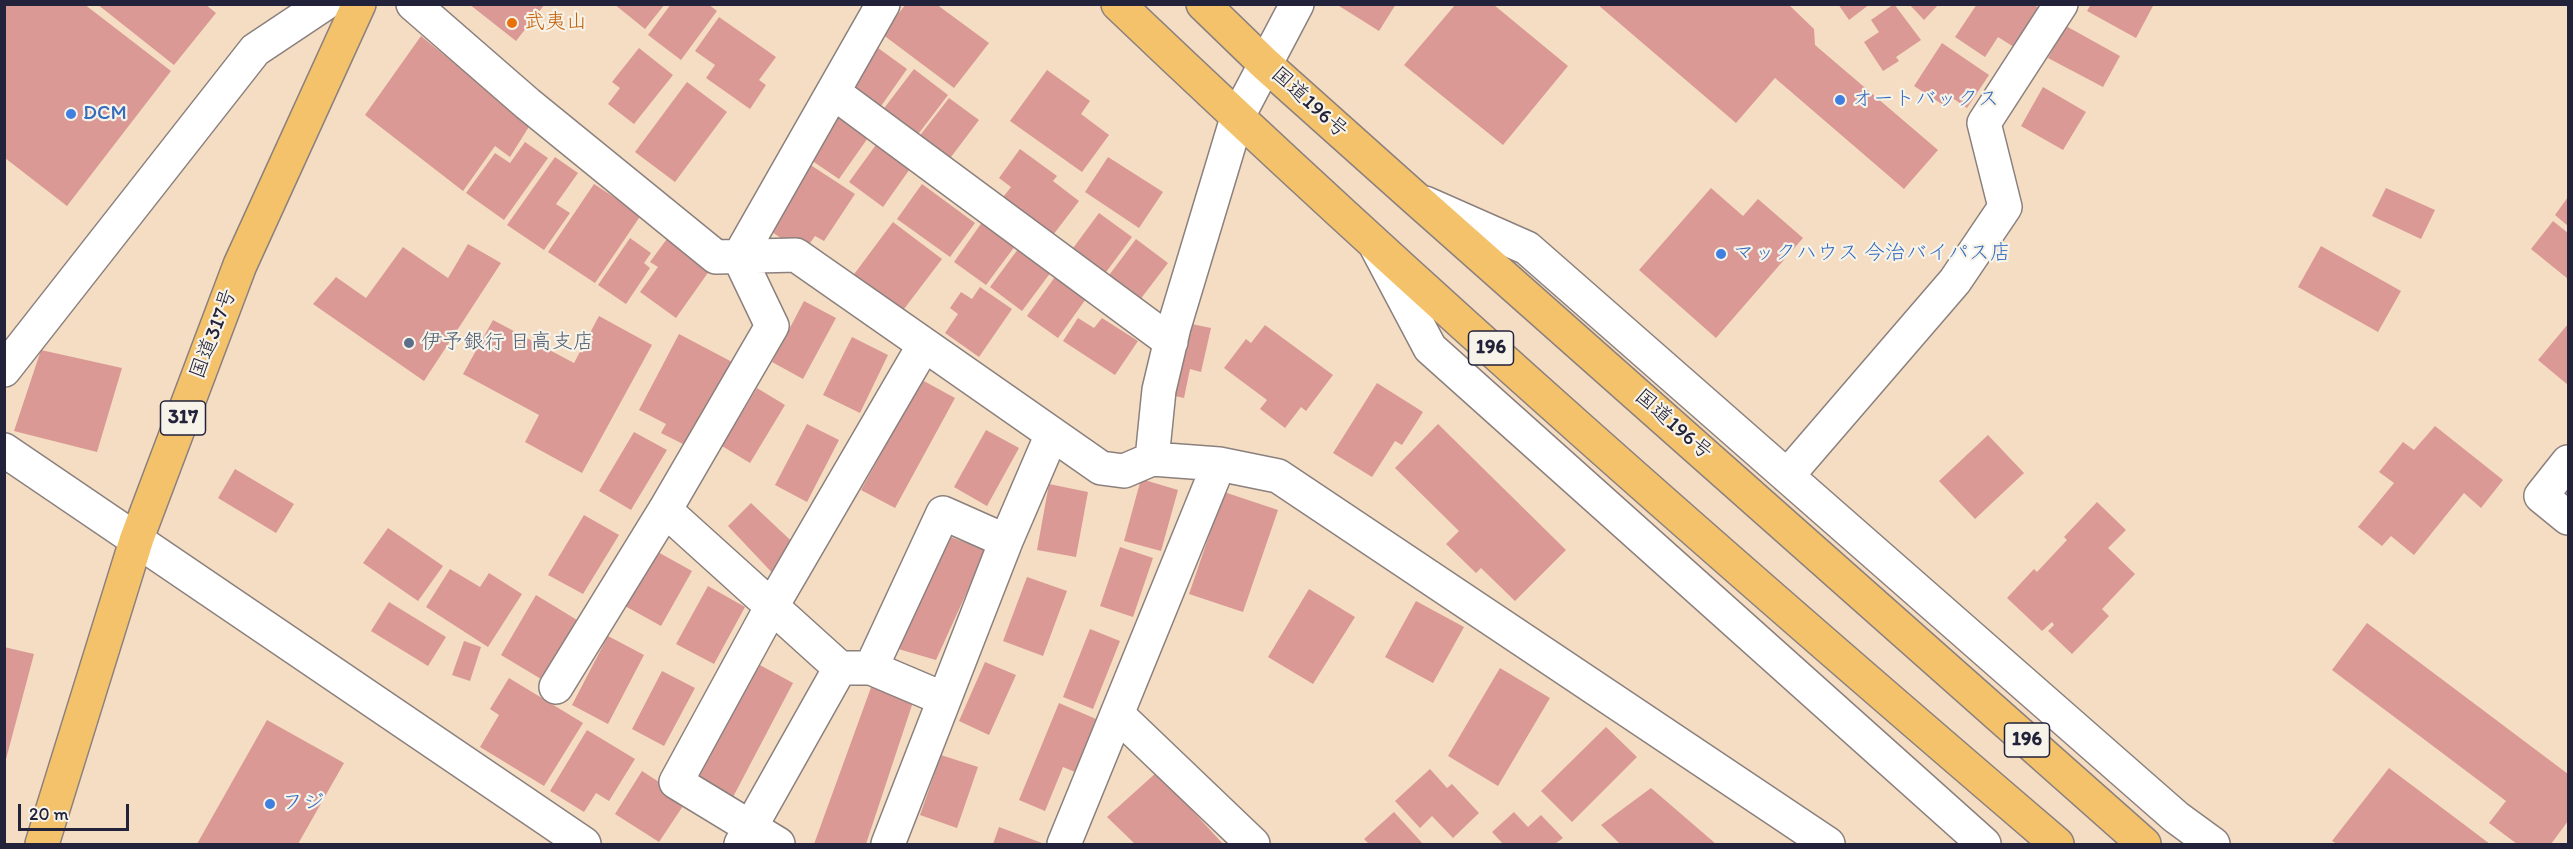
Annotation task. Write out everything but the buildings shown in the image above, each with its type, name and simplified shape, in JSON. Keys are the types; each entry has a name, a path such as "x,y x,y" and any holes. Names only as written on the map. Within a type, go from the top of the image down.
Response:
{"highway":[{"name":"国道317号","path":"42,844 137,538 240,265 359,4"},
{"name":"196","path":"1118,4 1376,246 1871,685 2057,844"},
{"name":"国道196号","path":"1203,4 1264,64 2144,844"}],"street":[{"path":"4,370 255,50 324,4"},
{"path":"413,4 528,104 716,257 796,255 1101,468 1124,471 1152,459 1219,464 1278,476 1823,843"},
{"path":"739,256 883,4"},
{"path":"1152,459 1159,390 1237,118 1297,4"},
{"path":"1787,476 1955,281 2005,207 1984,123 2061,4"},
{"path":"833,92 1171,342"},
{"path":"1415,198 1527,248 2176,817 2213,844"},
{"path":"1376,246 1430,348 1984,844"},
{"path":"556,687 664,510 771,326 739,256"},
{"path":"778,844 746,835 676,782 772,606 924,345"},
{"path":"888,844 1006,541 1052,434"},
{"path":"4,450 137,538 584,844"},
{"path":"2568,462 2541,496 2568,518"},
{"path":"1064,844 1219,464"},
{"path":"664,510 772,606 855,668 944,699"},
{"path":"746,835 855,668 943,513 1006,541"},
{"path":"1117,714 1253,844"},
{"path":"2154,844 2176,817"}],"place":[{"name":"武夷山","path":"512,23"},
{"name":"オートバックス","path":"1840,100"},
{"name":"DCM","path":"71,114"},
{"name":"マックハウス 今治バイパス店","path":"1721,254"},
{"name":"伊予銀行 日高支店","path":"409,343"},
{"name":"フジ","path":"270,804"}]}
